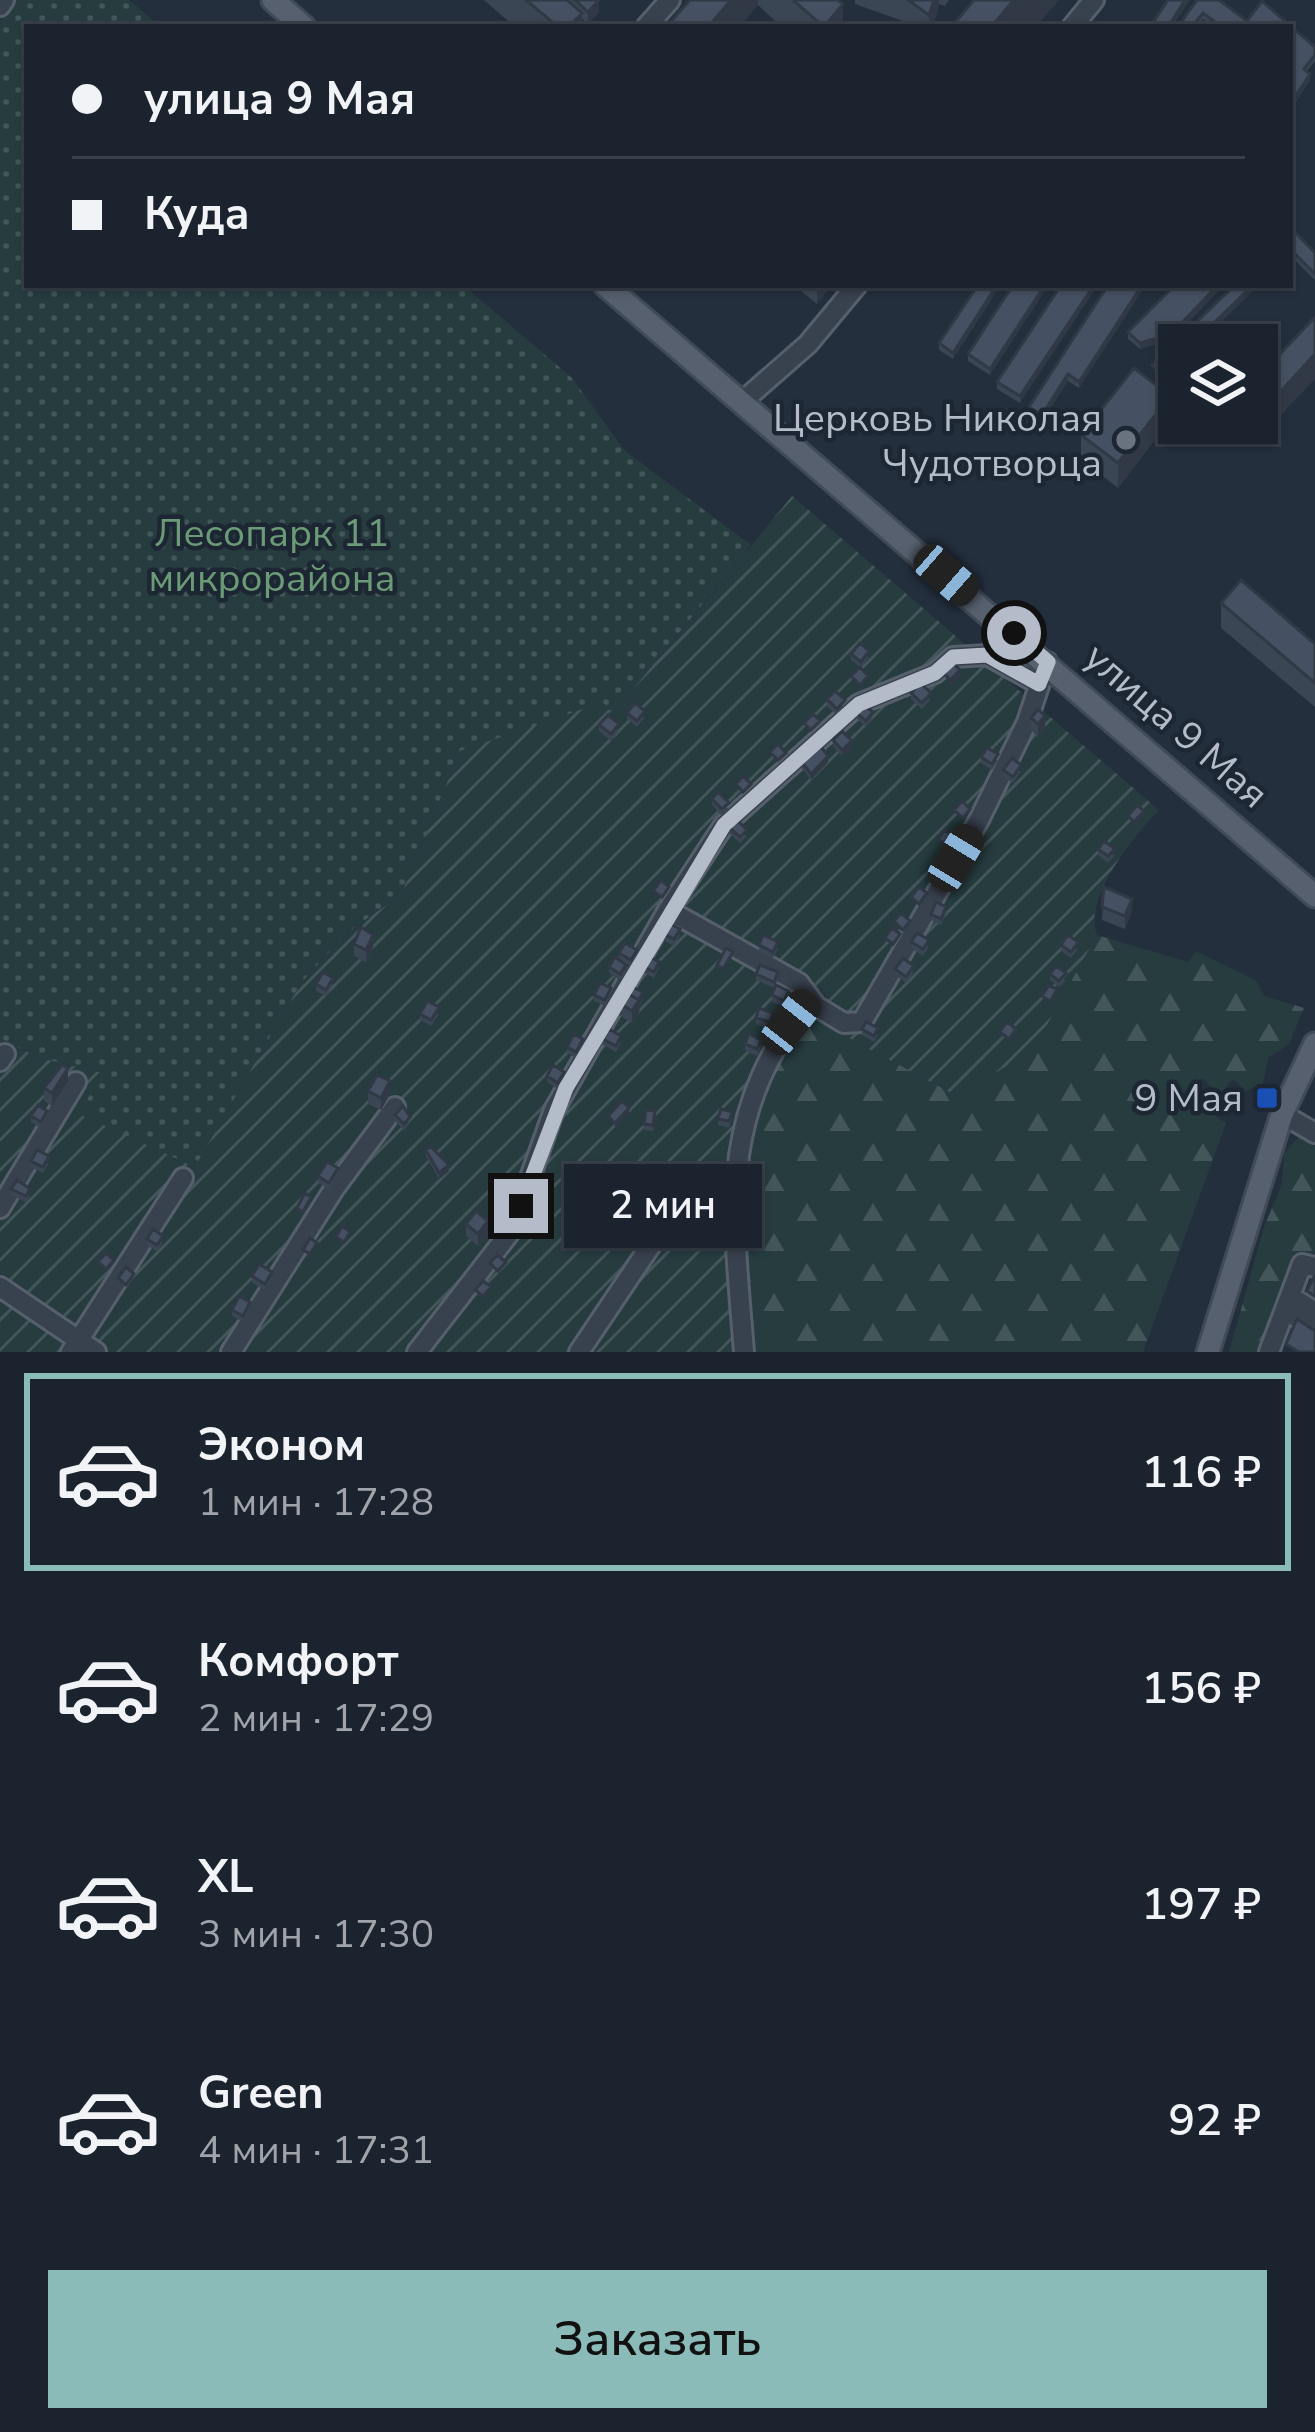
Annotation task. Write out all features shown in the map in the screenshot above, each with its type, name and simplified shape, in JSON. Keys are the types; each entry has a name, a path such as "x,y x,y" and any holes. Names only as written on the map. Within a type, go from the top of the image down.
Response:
{"main road":[{"path":"273,0 301,24"},
{"name":"улица 9 Мая","path":"609,288 743,400 1043,673 1315,896"},
{"path":"1208,1352 1282,1114 1315,1044"}],"street":[{"path":"649,24 670,0"},
{"path":"1074,24 1094,0"},
{"path":"743,400 808,344 855,288"},
{"path":"417,1352 511,1231 554,1110 668,910 724,825 859,704 935,673 953,657 987,655 1043,673 1028,722 979,820 862,1022 844,1023 810,998 800,983 668,910"},
{"path":"744,1352 732,1201 740,1143 771,1046 810,998"},
{"path":"0,1208 76,1082"},
{"path":"231,1352 334,1189 395,1107"},
{"path":"1282,1114 1315,1133"},
{"path":"75,1346 183,1178"},
{"path":"579,1352 655,1239 685,1212 732,1201"},
{"path":"1271,1351 1302,1264 1315,1267"},
{"path":"0,1287 75,1346 96,1352"},
{"path":"1287,1303 1315,1312"},
{"path":"1287,1303 1315,1329"}],"green space":[{"name":"Лесопарк 11 микрорайона","path":"15,0 129,0 157,24 24,24 24,288 467,288 572,378 625,451 751,545 615,711 460,751 401,895 348,932 301,983 195,1168 78,1114 101,1073 44,1059 0,1040 0,21"},
{"path":"792,496 1159,810 1104,885 1097,903 1097,935 1033,1050 957,1096 808,1016 760,1094 728,1203 749,1352 0,1352 0,1040 44,1059 102,1073 79,1114 195,1167 301,983 348,932 401,895 460,751 592,706 615,711"},
{"path":"1097,935 1188,962 1196,951 1257,981 1264,996 1304,1008 1289,1044 1268,1058 1263,1083 1246,1091 1233,1079 1219,1095 1202,1078 1166,1107 1205,1109 1226,1123 1143,1352 749,1352 728,1203 760,1094 808,1015 957,1096 1070,979"},
{"path":"1301,1134 1315,1137 1315,1253 1293,1257 1260,1352 1229,1352 1264,1227 1282,1184 1284,1154"}],"building":[{"path":"526,0 567,0 582,13 572,24 554,24"},
{"path":"575,0 599,0 588,12"},
{"path":"690,0 731,0 711,24 669,24"},
{"path":"793,0 843,4 826,24"},
{"path":"908,0 934,0 929,15"},
{"path":"974,0 1014,0 994,24 954,24"},
{"path":"1168,0 1185,0 1170,24 1152,24"},
{"path":"1197,0 1219,0 1247,21 1262,1 1288,24 1218,24 1203,13 1194,24 1182,21"},
{"path":"1293,28 1315,47 1304,69 1310,74 1293,100"},
{"path":"1293,230 1315,253 1315,274 1293,252"},
{"path":"976,288 995,288 953,353 939,343"},
{"path":"1011,288 1043,288 990,369 968,354"},
{"path":"1059,288 1092,288 1020,396 997,382"},
{"path":"1106,288 1140,288 1079,382 1068,374 1042,415 1029,407"},
{"path":"1172,288 1215,288 1181,324 1158,324 1158,338 1140,343 1128,332"},
{"path":"1232,288 1250,288 1213,324 1195,324"},
{"path":"1315,317 1315,354 1281,391 1278,356"},
{"path":"1134,368 1158,387 1158,411 1118,463 1081,435"},
{"path":"1241,580 1315,644 1315,683 1221,603"},
{"path":"860,643 869,651 861,662 851,654"},
{"path":"951,661 960,670 950,680 941,670"},
{"path":"860,667 868,676 860,685 851,676"},
{"path":"920,683 931,693 922,703 911,693"},
{"path":"835,691 845,700 837,709 827,699"},
{"path":"635,703 645,711 637,721 627,713"},
{"path":"863,704 873,712 866,721 856,712"},
{"path":"1038,709 1045,716 1038,724 1031,718"},
{"path":"813,714 820,721 811,730 804,723"},
{"path":"608,715 619,724 611,734 599,725"},
{"path":"842,731 852,741 842,750 833,740"},
{"path":"778,744 786,753 778,760 770,752"},
{"path":"820,746 828,756 811,774 801,761"},
{"path":"987,748 998,754 992,764 981,757"},
{"path":"1012,758 1021,765 1013,777 1003,770"},
{"path":"743,776 751,784 743,792 736,784"},
{"path":"718,792 729,803 722,809 712,799"},
{"path":"962,801 970,809 963,818 954,810"},
{"path":"1137,805 1144,811 1134,822 1128,816"},
{"path":"736,819 747,830 740,837 729,827"},
{"path":"945,830 954,837 946,846 938,839"},
{"path":"1104,841 1115,849 1108,856 1098,849"},
{"path":"966,848 976,854 970,864 960,858"},
{"path":"661,880 669,887 662,897 653,891"},
{"path":"919,887 927,893 919,904 911,897"},
{"path":"1104,887 1132,899 1125,916 1102,907"},
{"path":"936,902 946,907 941,919 931,914"},
{"path":"901,913 910,921 903,930 894,921"},
{"path":"665,921 680,929 674,939 660,932"},
{"path":"361,927 373,935 366,950 354,944"},
{"path":"892,928 900,934 893,944 885,938"},
{"path":"917,933 929,940 923,949 911,942"},
{"path":"763,935 778,942 773,952 759,945"},
{"path":"1068,935 1078,942 1071,952 1061,945"},
{"path":"625,943 637,950 631,960 619,953"},
{"path":"726,948 733,952 723,969 717,965"},
{"path":"646,955 659,962 654,972 641,965"},
{"path":"615,957 626,965 620,974 609,967"},
{"path":"903,958 914,966 906,977 895,969"},
{"path":"760,965 778,972 774,982 756,974"},
{"path":"1056,966 1066,973 1059,981 1050,974"},
{"path":"323,972 333,978 326,990 316,984"},
{"path":"600,983 611,988 605,1000 594,995"},
{"path":"776,985 788,991 784,1001 772,995"},
{"path":"1049,985 1057,990 1050,1001 1042,996"},
{"path":"632,987 643,992 639,1000 628,994"},
{"path":"622,990 639,1000 632,1011 616,1001"},
{"path":"427,1001 439,1007 431,1020 420,1014"},
{"path":"759,1008 773,1013 770,1022 756,1018"},
{"path":"866,1022 878,1028 874,1036 862,1029"},
{"path":"1007,1022 1016,1029 1009,1039 1000,1032"},
{"path":"609,1029 621,1036 616,1046 603,1039"},
{"path":"574,1034 583,1039 576,1052 567,1047"},
{"path":"749,1034 761,1040 757,1049 745,1044"},
{"path":"62,1065 68,1068 52,1093 44,1088"},
{"path":"553,1065 564,1072 558,1083 547,1076"},
{"path":"377,1075 390,1081 381,1098 368,1091"},
{"path":"622,1101 629,1108 615,1123 608,1116"},
{"path":"38,1105 47,1111 41,1122 31,1116"},
{"path":"403,1106 410,1117 404,1124 395,1115"},
{"path":"721,1109 732,1112 729,1121 718,1119"},
{"path":"646,1110 655,1111 653,1125 644,1124"},
{"path":"430,1146 449,1165 439,1173 426,1150"},
{"path":"37,1150 49,1156 43,1167 31,1161"},
{"path":"327,1162 338,1168 329,1183 318,1176"},
{"path":"17,1180 30,1189 26,1196 11,1189"},
{"path":"305,1193 311,1197 303,1212 297,1208"},
{"path":"476,1211 488,1221 478,1234 466,1224"},
{"path":"725,1212 727,1235 720,1235 717,1213"},
{"path":"644,1221 655,1228 648,1238 638,1231"},
{"path":"342,1226 350,1232 344,1242 336,1237"},
{"path":"153,1229 163,1236 157,1245 147,1239"},
{"path":"310,1238 317,1243 310,1254 303,1250"},
{"path":"106,1253 114,1260 106,1269 98,1262"},
{"path":"497,1255 506,1262 498,1271 490,1263"},
{"path":"259,1264 272,1272 265,1284 252,1276"},
{"path":"126,1267 134,1274 126,1285 118,1278"},
{"path":"483,1281 491,1287 483,1296 475,1290"},
{"path":"239,1296 250,1302 243,1316 232,1310"},
{"path":"1297,1319 1315,1331 1315,1352 1299,1352 1286,1344"}],"place":[{"name":"Церковь Николая Чудотворца","path":"1126,440"},
{"name":"9 Мая","path":"1267,1098"}],"route":[{"path":"521,1206 554,1110 658,926 724,825 859,704 935,673 953,657 987,655 1039,684 1048,662 1014,633"}]}
